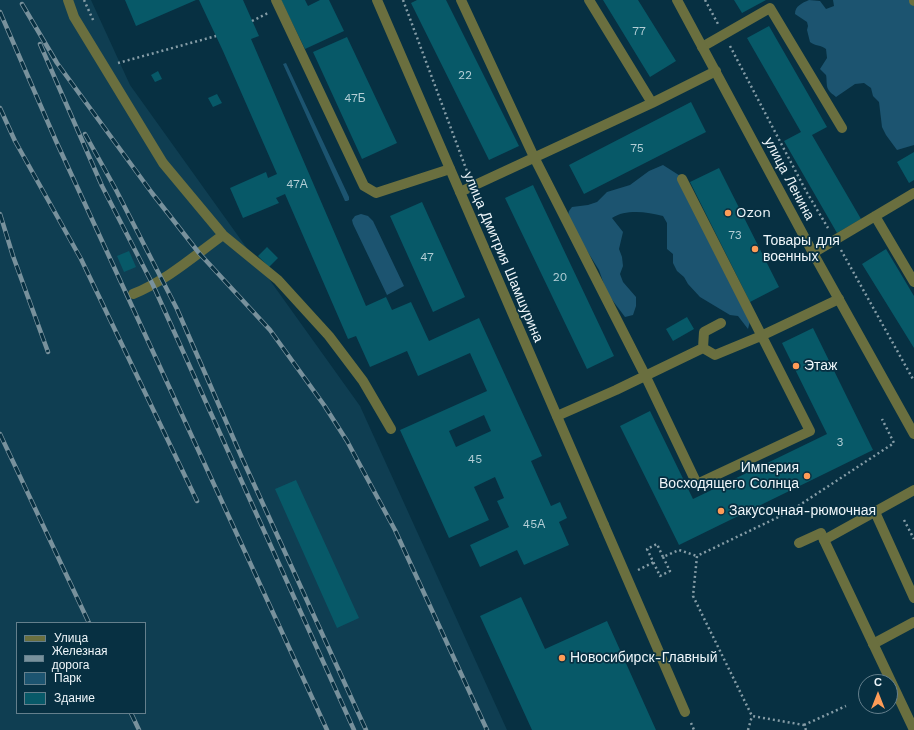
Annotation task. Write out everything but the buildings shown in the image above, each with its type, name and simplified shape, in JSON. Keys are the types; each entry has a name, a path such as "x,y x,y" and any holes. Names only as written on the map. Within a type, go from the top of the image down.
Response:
{"street":[{"path":"68,0 74,17 164,163 223,235 278,280 328,336 363,381 391,429"},
{"name":"улица Дмитрия Шамшурина","path":"377,0 556,416 686,712"},
{"path":"461,0 534,157 645,375 697,484 810,431 682,179"},
{"path":"589,0 652,103"},
{"name":"улица Ленина","path":"677,0 813,253 914,434"},
{"path":"277,4 364,186 376,193 450,169"},
{"path":"702,47 770,8 842,128"},
{"path":"460,192 652,103 716,71"},
{"path":"813,253 914,193"},
{"path":"875,216 914,282"},
{"path":"133,294 147,289 162,280 223,235"},
{"path":"703,348 715,355 761,336 839,299"},
{"path":"703,348 704,332 720,323"},
{"path":"556,416 616,390 703,348"},
{"path":"824,540 914,490"},
{"path":"875,512 914,598"},
{"path":"799,543 821,533 914,730"},
{"path":"873,644 914,622"}],"path":[{"path":"84,0 97,29"},
{"path":"403,0 473,186"},
{"path":"705,0 806,191 914,381"},
{"path":"252,20 277,4"},
{"path":"113,64 216,36"},
{"path":"664,557 679,550 697,556 789,512 894,443 882,419"},
{"path":"904,520 914,539"},
{"path":"657,544 664,557 670,571 660,576 647,549 657,544"},
{"path":"697,556 693,596 752,716 748,730"},
{"path":"633,572 654,562"},
{"path":"752,716 804,725 846,706"},
{"path":"804,725 806,730"}],"shaded area":[{"path":"0,0 91,0 130,85 360,406 507,730 0,730"}],"green space":[{"path":"809,0 820,1 826,9 834,6 833,0 909,0 914,6 914,145 897,150 882,127 879,102 873,96 871,88 864,83 855,84 836,97 829,90 826,75 820,69 827,58 826,49 810,42 807,22 795,14 795,11 801,4"},
{"path":"286,63 349,197 349,200 347,201 345,201 283,64"},
{"path":"663,165 685,179 750,321 748,329 738,316 730,315 700,297 688,284 684,277 677,271 673,263 673,254 667,249 667,223 663,216 650,213 630,212 612,218 623,232 619,249 623,266 620,274 623,282 636,297 636,306 633,315 625,317 607,293 599,270 574,230 568,215 572,207 597,202 607,192 630,185 649,171"},
{"path":"361,214 368,216 373,221 404,286 387,295 353,224 352,220 355,216"}],"railway":[{"path":"22,4 57,63 152,193 199,253 270,330 324,405 347,441 395,530 487,730"},
{"path":"0,12 56,141 327,730"},
{"path":"40,44 102,186 153,285 354,730"},
{"path":"0,108 15,141 81,259 197,501"},
{"path":"85,134 115,188 177,309 242,458 366,730"},
{"path":"0,214 13,256 48,352"},
{"path":"0,434 89,622"},
{"path":"131,714 139,730"}],"place":[{"name":"Ozon","path":"728,213"},
{"name":"Товары для военных","path":"755,249"},
{"name":"Этаж","path":"796,366"},
{"name":"Империя Восходящего Солнца","path":"807,476"},
{"name":"Закусочная-рюмочная","path":"721,511"},
{"name":"Новосибирск-Главный","path":"562,658"}]}
